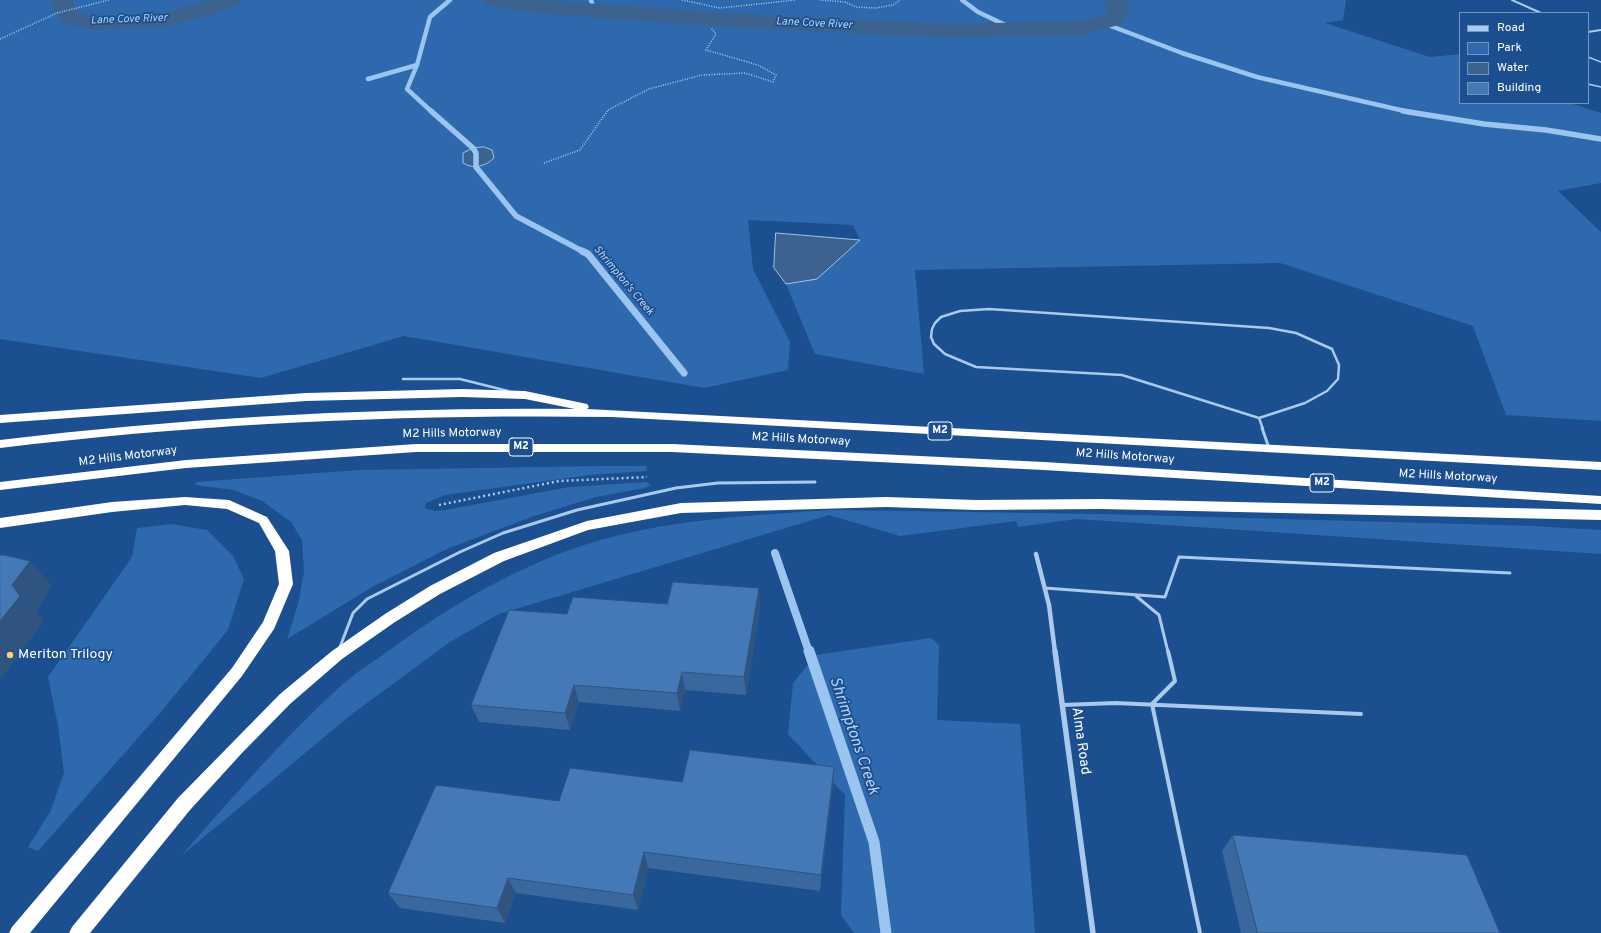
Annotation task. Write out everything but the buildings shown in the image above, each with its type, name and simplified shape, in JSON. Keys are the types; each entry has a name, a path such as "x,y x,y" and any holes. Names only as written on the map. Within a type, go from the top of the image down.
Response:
{"highway":[{"name":"M2","path":"0,419 306,397 462,393 525,395 612,413"},
{"name":"M2 Hills Motorway","path":"0,444 128,429 248,419 393,412 503,411 612,413 1601,466"},
{"name":"M2 Hills Motorway","path":"0,486 186,464 416,448 672,448 1044,466 1601,500"},
{"path":"0,523 112,507 185,501 229,505 263,520 282,551 286,584 269,625 236,672 18,933"},
{"path":"78,933 184,804 236,748 285,699 337,655 390,618 435,590 499,557 587,526 681,508 886,502 976,505 1101,504 1601,515"}],"street":[{"path":"1512,0 1539,12"},
{"path":"1589,32 1601,30"},
{"name":"Alma Road","path":"1036,554 1049,605 1093,933"}],"lane":[{"path":"1589,57 1601,62"},
{"path":"1589,84 1601,87"},
{"path":"989,309 1269,328 1296,333 1332,349 1339,365 1338,379 1327,391 1305,403 1259,418 1122,375 976,367 954,360 942,352 932,341 931,331 934,321 944,316 961,310 989,309"},
{"path":"403,378 460,379 525,395"},
{"path":"1259,418 1269,448"},
{"path":"337,655 353,613 367,599 387,587 503,533 577,510 676,488 718,483 815,482"},
{"path":"1045,588 1165,597 1179,557 1510,573"},
{"path":"1135,595 1159,615 1175,680 1152,704"},
{"path":"1063,705 1115,703 1152,704 1362,714"},
{"path":"1152,704 1200,933"}],"path":[{"path":"0,39 57,13 109,0"},
{"path":"682,0 720,8 796,0"},
{"path":"820,0 845,2 856,7 876,8 893,5 900,0"},
{"path":"544,163 580,150 608,110 649,89 702,75 745,73 774,82 776,76 758,65 706,50 716,34 711,28"},
{"path":"439,505 516,489 574,480 648,478 667,480 676,488"}],"green space":[{"path":"0,0 1346,0 1343,20 1325,23 1430,57 1459,54 1459,104 1573,104 1601,113 1601,183 1558,191 1601,232 1601,421 1506,415 1473,326 1280,263 915,270 924,374 815,354 786,284 817,278 860,240 853,225 748,220 753,269 790,342 788,370 704,388 404,336 261,378 0,339"},
{"path":"647,466 646,471 590,475 445,495 426,503 425,508 435,511 445,510 569,487 647,482 651,485 645,488 596,497 534,516 449,548 374,586 287,639 298,604 304,572 302,540 291,522 262,501 233,490 195,485 196,482 359,470"},
{"path":"830,510 1101,514 1534,526 1601,530 1601,554 1077,519 1018,527 1016,521 900,536 829,515 499,614 450,642 352,714 181,856 280,745 344,683 444,612 500,580 559,554 620,535 646,529 724,518"},
{"path":"171,524 207,530 233,556 244,579 228,630 160,713 38,851 28,847 50,812 64,773 58,726 48,677 132,557 137,528"},
{"path":"931,638 939,645 937,720 1020,724 1035,933 854,933 841,915 845,795 788,734 793,683 816,655"}],"water":[{"path":"484,147 492,150 494,158 479,166 471,166 463,163 463,153 473,148"},
{"path":"776,233 860,240 817,279 786,284 774,268"}],"waterway":[{"name":"Lane Cove River","path":"61,0 69,17 93,23 165,20 199,11 230,0"},
{"name":"Shrimpton's Creek","path":"417,65 430,17 450,0"},
{"name":"Lane Cove River","path":"494,0 534,6 724,20 950,31 1082,28 1114,19 1118,12 1115,0"},
{"path":"591,0 594,11"},
{"path":"962,0 978,12 1018,31"},
{"path":"1103,23 1182,53 1257,77 1408,112"},
{"path":"368,79 417,65"},
{"name":"Shrimpton's Creek","path":"417,65 407,89 432,112"},
{"name":"Shrimpton's Creek","path":"431,111 473,148 476,153 476,167 516,216 584,252"},
{"path":"1403,111 1408,112"},
{"path":"1408,112 1484,124 1546,130 1601,139"},
{"name":"Shrimpton's Creek","path":"584,252 588,254 684,373"},
{"name":"Shrimptons Creek","path":"775,553 809,652"},
{"name":"Shrimptons Creek","path":"809,651 874,842 886,933"}],"place":[{"name":"Meriton Trilogy","path":"10,655"}]}
